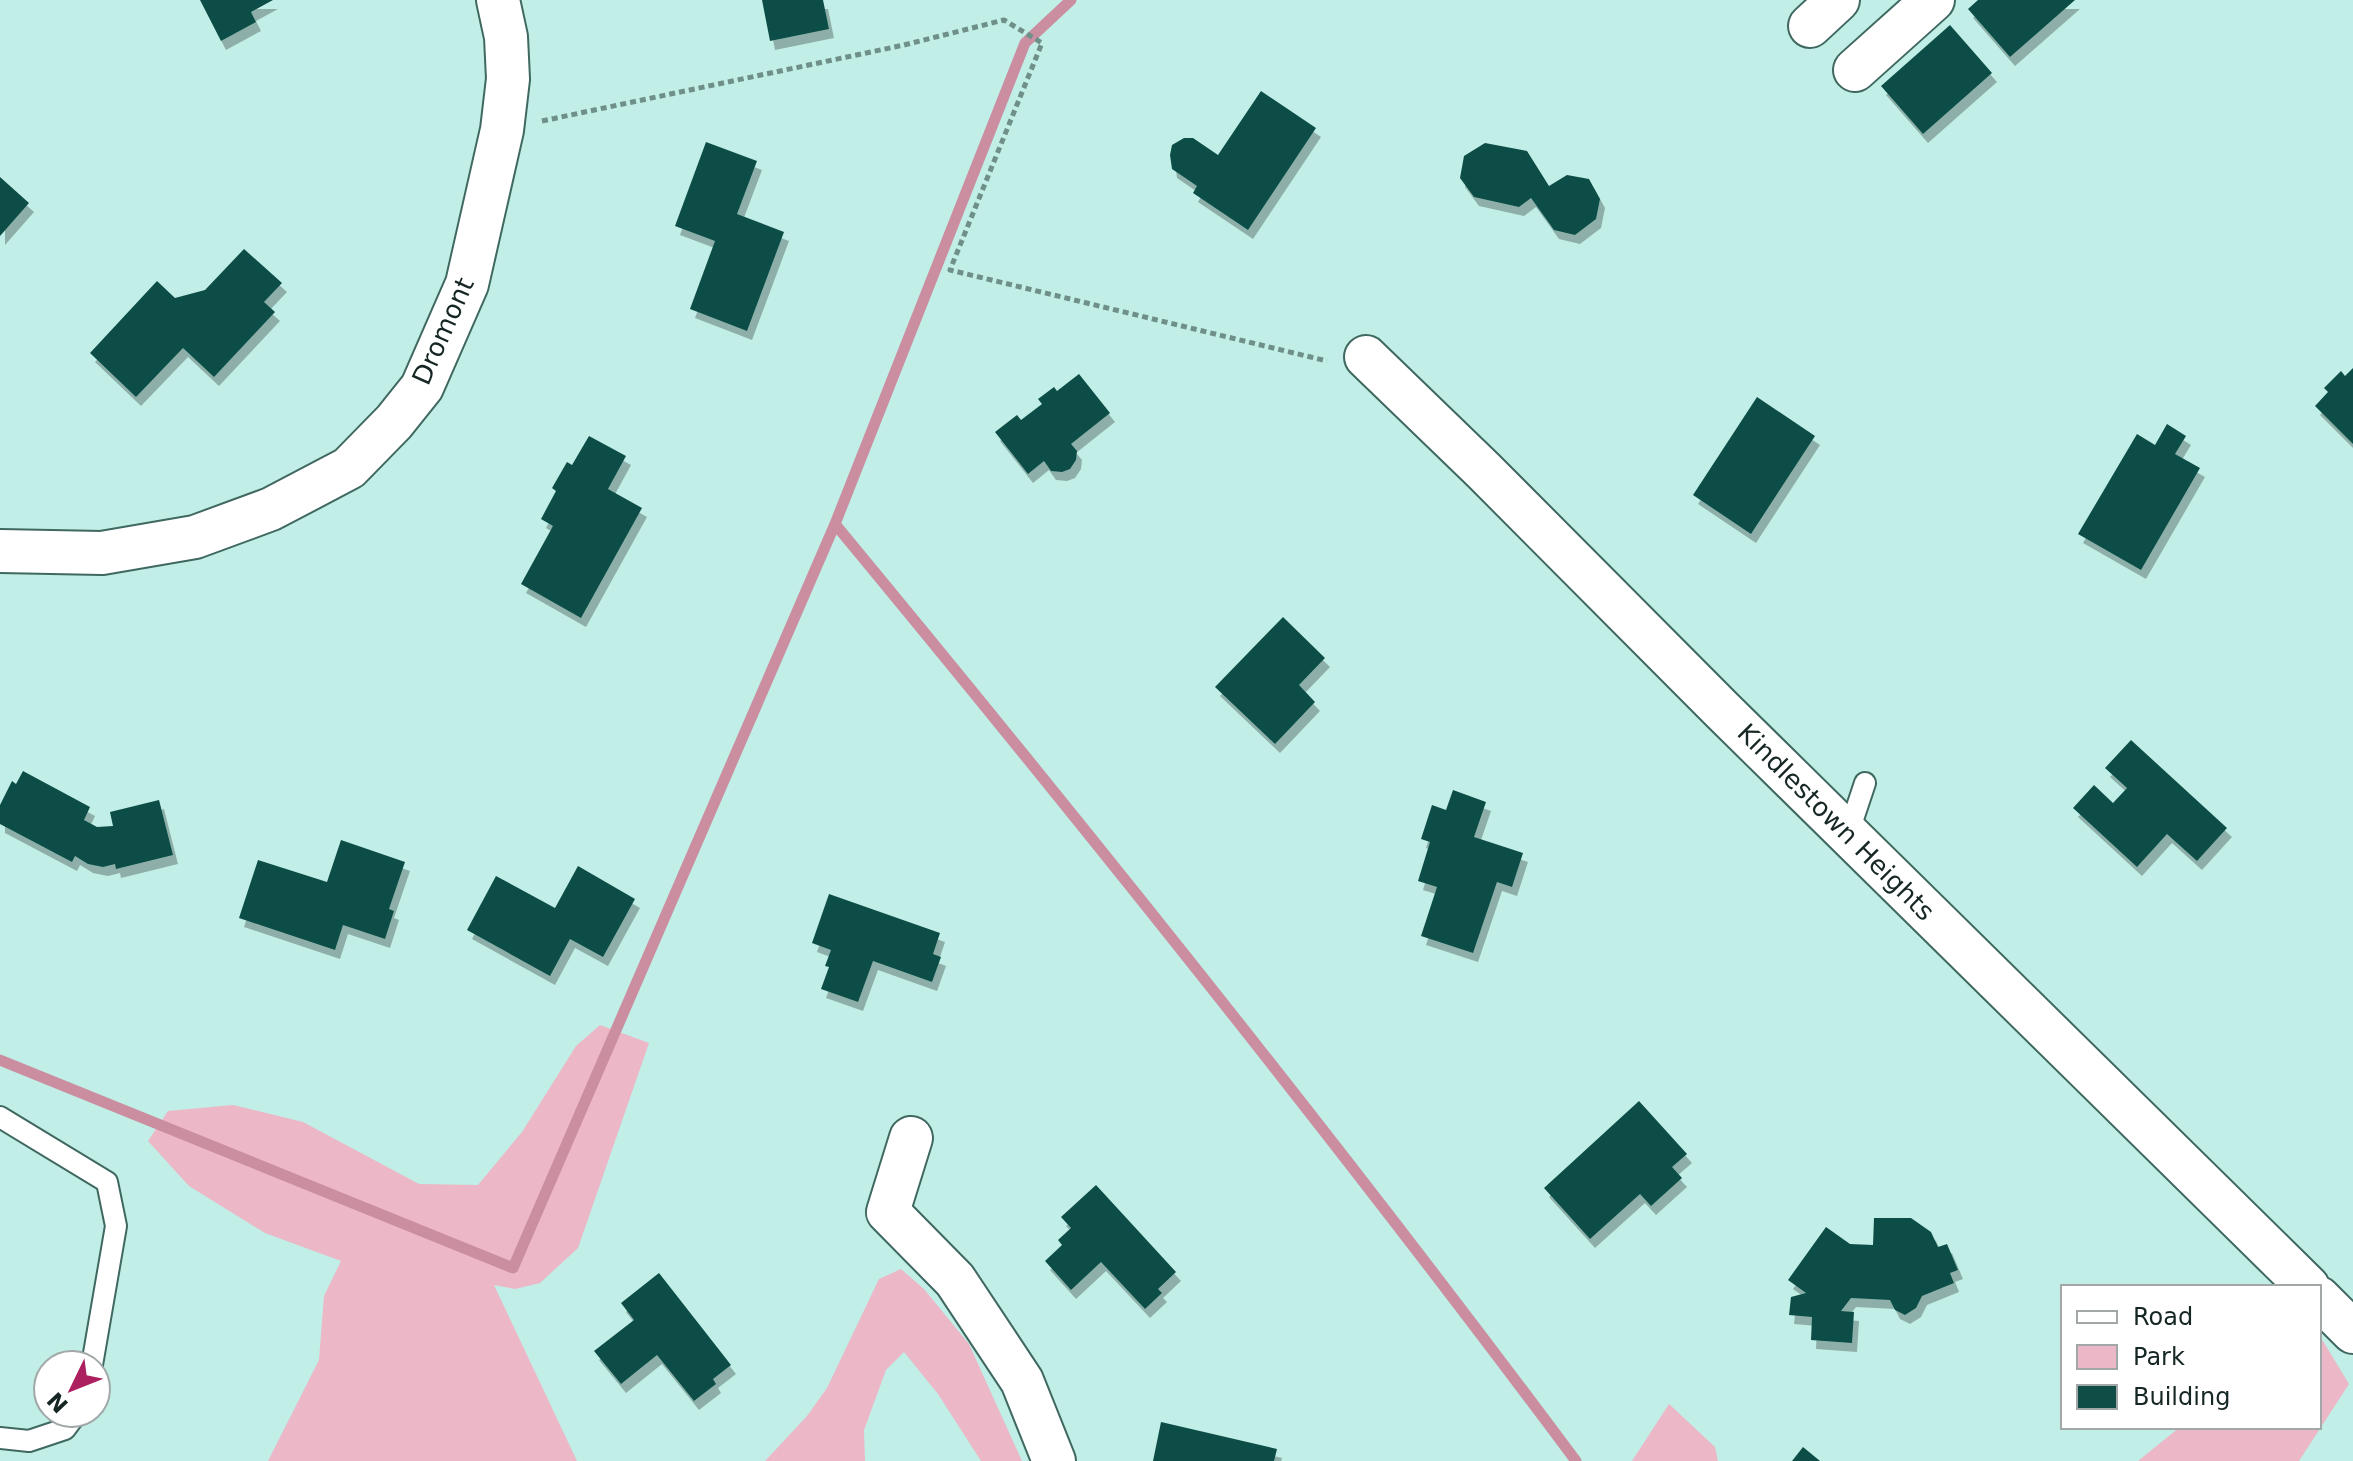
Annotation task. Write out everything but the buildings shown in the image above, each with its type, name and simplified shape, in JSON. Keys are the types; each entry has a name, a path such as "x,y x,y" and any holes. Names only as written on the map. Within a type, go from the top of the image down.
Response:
{"street":[{"name":"Dromont","path":"0,551 102,553 195,537 271,509 349,468 394,422 422,387 467,284 502,130 508,79 506,37 498,0"},
{"path":"1855,70 1933,0"},
{"name":"Kindlestown Heights","path":"1366,357 2306,1285"},
{"path":"911,1138 888,1212 955,1280 1022,1381 1054,1461"},
{"path":"2321,1300 2353,1332"}],"lane":[{"path":"1848,834 1865,783"},
{"path":"0,1117 107,1182 116,1226 95,1349"},
{"path":"0,1438 29,1441 65,1429"}],"path":[{"path":"502,130 889,49 1004,20 1042,43 950,270 1322,362 1366,357"}],"green space":[{"path":"600,1025 649,1043 578,1248 540,1283 515,1289 494,1285 577,1461 268,1461 319,1360 324,1296 341,1261 265,1233 189,1186 148,1141 168,1111 233,1105 303,1122 419,1184 478,1185 522,1132 576,1046"},
{"path":"901,1269 924,1289 969,1344 1022,1461 981,1461 938,1394 904,1352 886,1370 864,1430 865,1461 765,1461 807,1416 827,1388 879,1279"},
{"path":"2321,1340 2323,1341 2349,1384 2321,1427"},
{"path":"1669,1404 1715,1447 1718,1461 1632,1461"},
{"path":"2178,1429 2320,1429 2299,1461 2138,1461"}],"waterway":[{"path":"1071,0 1025,43 835,524 1212,988 1396,1223 1576,1461"},
{"path":"0,1060 513,1268 835,524"}]}
